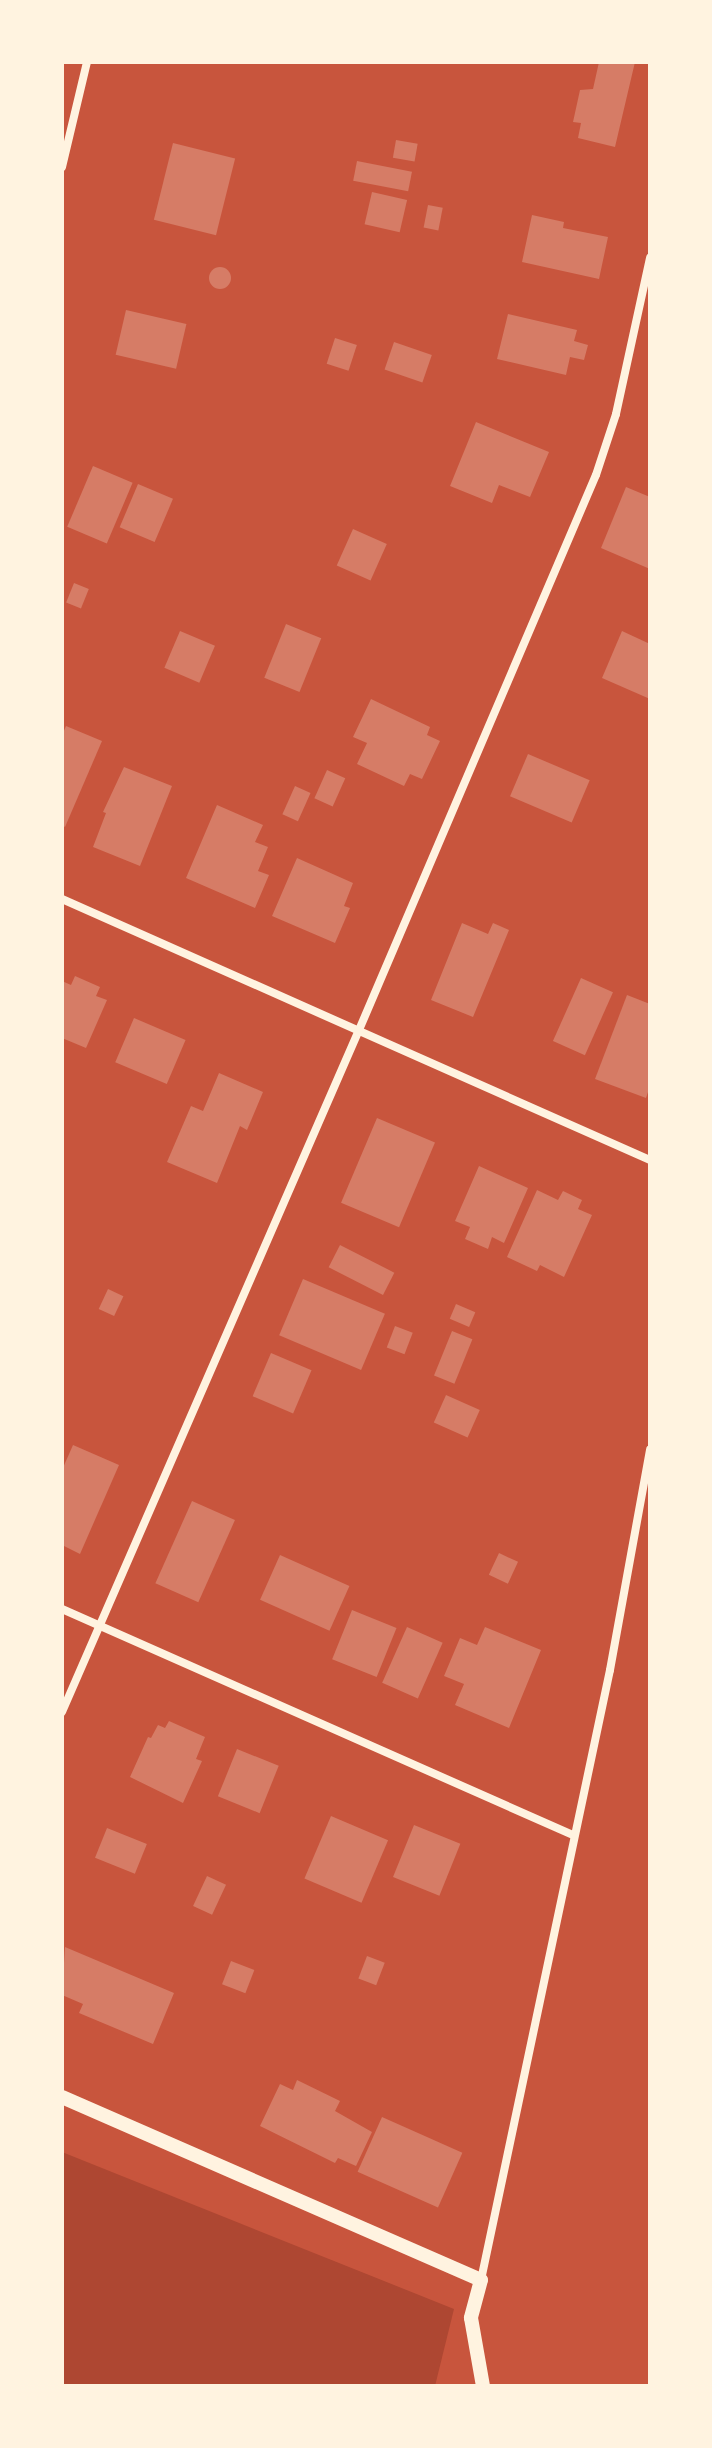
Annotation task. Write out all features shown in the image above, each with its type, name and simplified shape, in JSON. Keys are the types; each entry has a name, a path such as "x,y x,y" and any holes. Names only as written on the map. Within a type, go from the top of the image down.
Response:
{"street":[{"path":"62,167 87,62"},
{"path":"62,1712 596,475 616,414 650,258"},
{"path":"62,899 650,1160"},
{"path":"483,2386 471,2318 610,1670 650,1450"},
{"path":"62,1609 573,1835"},
{"path":"62,2097 481,2280"}],"shaded area":[{"path":"62,2152 454,2309 435,2386 62,2386"}],"building":[{"path":"599,62 635,62 615,147 578,138 581,123 573,122 580,90 593,89"},
{"path":"396,140 418,144 415,162 393,158"},
{"path":"173,143 235,158 216,235 154,220"},
{"path":"357,161 412,172 408,191 353,181"},
{"path":"372,192 407,200 400,232 365,224"},
{"path":"428,205 443,208 438,230 424,228"},
{"path":"532,215 564,222 563,228 608,237 599,279 522,262"},
{"path":"216,267 224,267 231,278 224,289 216,289 209,282 209,274"},
{"path":"126,310 186,324 176,369 116,355"},
{"path":"508,314 577,330 574,341 588,345 584,360 570,357 566,375 497,359"},
{"path":"335,338 357,345 349,371 327,364"},
{"path":"394,342 432,355 422,382 385,369"},
{"path":"476,422 549,452 530,497 499,485 492,503 450,486"},
{"path":"93,466 133,483 107,544 67,527"},
{"path":"138,484 173,499 155,542 120,527"},
{"path":"626,487 650,497 650,569 601,548"},
{"path":"353,529 387,544 371,581 337,566"},
{"path":"74,583 89,589 81,608 66,602"},
{"path":"286,624 321,638 300,692 264,678"},
{"path":"180,631 215,646 199,683 164,668"},
{"path":"622,631 650,644 650,699 602,678"},
{"path":"371,699 430,727 427,735 440,741 422,779 410,774 404,786 357,764 367,743 353,737"},
{"path":"66,726 102,741 65,827 62,825 62,735"},
{"path":"528,754 590,780 572,823 510,796"},
{"path":"124,767 172,786 140,866 93,847 106,813 103,812"},
{"path":"327,770 345,778 333,806 314,798"},
{"path":"295,786 311,793 298,821 282,814"},
{"path":"217,805 263,825 255,842 268,847 258,871 269,875 255,908 186,878"},
{"path":"297,858 353,883 344,906 350,908 335,943 272,916"},
{"path":"462,923 488,934 493,923 509,930 473,1017 431,1000"},
{"path":"75,976 100,987 96,996 107,1000 86,1048 62,1038 62,981 71,985"},
{"path":"581,978 613,992 585,1055 553,1041"},
{"path":"627,995 650,1004 650,1086 646,1098 595,1079"},
{"path":"134,1018 186,1040 167,1084 115,1062"},
{"path":"219,1073 263,1092 247,1130 240,1126 217,1183 167,1162 191,1106 203,1111"},
{"path":"377,1118 435,1143 399,1227 341,1203"},
{"path":"479,1166 528,1188 504,1243 492,1237 488,1249 465,1239 470,1227 455,1221"},
{"path":"537,1190 558,1200 563,1191 582,1200 578,1209 592,1215 564,1277 540,1265 537,1271 507,1257"},
{"path":"340,1245 394,1273 383,1295 329,1267"},
{"path":"303,1279 385,1314 361,1370 279,1335"},
{"path":"108,1289 123,1296 114,1316 99,1309"},
{"path":"456,1304 475,1312 469,1327 450,1319"},
{"path":"395,1326 413,1333 404,1354 387,1347"},
{"path":"452,1331 472,1339 454,1384 434,1376"},
{"path":"271,1353 312,1370 293,1413 253,1396"},
{"path":"446,1395 480,1410 468,1437 434,1422"},
{"path":"73,1445 119,1465 80,1554 62,1545 62,1470"},
{"path":"192,1501 235,1520 198,1602 155,1583"},
{"path":"499,1553 518,1562 508,1584 489,1575"},
{"path":"280,1555 349,1586 329,1631 260,1600"},
{"path":"352,1610 397,1628 377,1677 332,1659"},
{"path":"407,1627 443,1643 418,1699 382,1683"},
{"path":"485,1627 541,1650 509,1728 455,1705 464,1684 444,1676 460,1638 477,1645"},
{"path":"169,1721 205,1737 196,1759 202,1761 183,1803 130,1777 148,1737 151,1738 158,1725 165,1728"},
{"path":"237,1749 279,1766 260,1813 218,1796"},
{"path":"331,1816 388,1840 362,1903 304,1879"},
{"path":"414,1825 460,1844 439,1896 393,1877"},
{"path":"107,1828 147,1844 135,1874 95,1858"},
{"path":"207,1876 226,1885 212,1915 193,1906"},
{"path":"65,1947 174,1993 153,2044 79,2013 83,2004 62,1995"},
{"path":"367,1956 385,1963 376,1985 358,1978"},
{"path":"231,1961 254,1970 245,1993 222,1984"},
{"path":"297,2080 340,2101 335,2111 372,2132 356,2166 338,2158 335,2163 260,2126 280,2084 293,2090"},
{"path":"382,2117 462,2153 438,2208 358,2172"}]}
